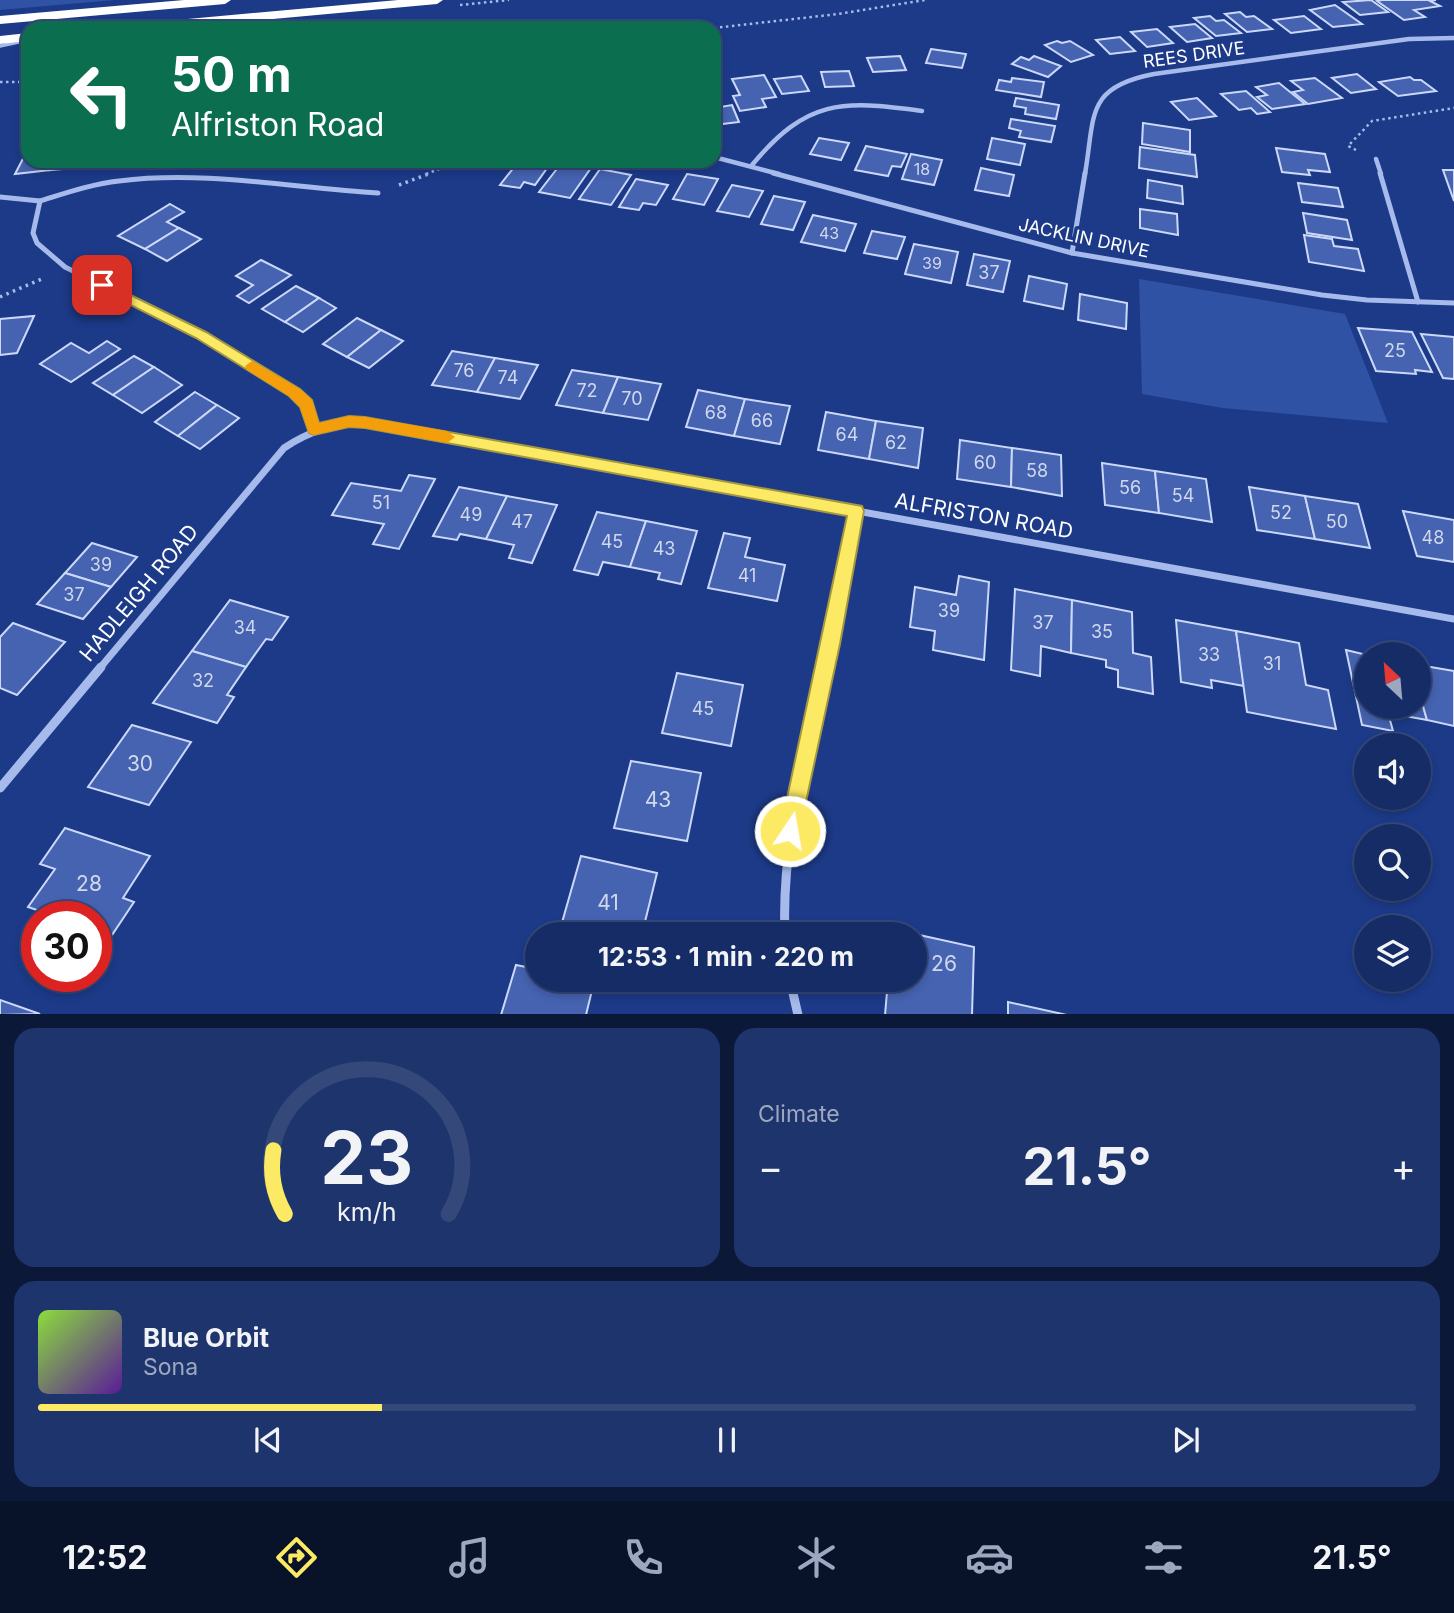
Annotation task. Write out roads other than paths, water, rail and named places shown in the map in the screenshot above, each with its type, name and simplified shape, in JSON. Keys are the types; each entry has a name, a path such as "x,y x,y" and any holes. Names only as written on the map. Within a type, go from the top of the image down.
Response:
{"highway":[{"path":"0,20 225,0"},
{"path":"209,21 437,0"},
{"path":"0,40 21,39"}],"street":[{"name":"REES DRIVE","path":"1072,253 1097,104 1107,90 1116,84 1154,74 1395,41 1454,38"},
{"path":"752,165 784,129 817,112 859,106 922,111"},
{"name":"JACKLIN DRIVE","path":"721,158 1072,253 1322,295 1454,303"},
{"path":"1376,159 1418,302"},
{"path":"0,197 40,201 90,187 129,180 208,180 378,193"},
{"path":"40,201 33,233 37,243 65,267 201,335 295,393 307,404 314,429"},
{"name":"ALFRISTON ROAD","path":"314,429 349,422 365,422 1454,619"},
{"name":"HADLEIGH ROAD","path":"0,788 284,449 314,429"},
{"path":"784,922 782,899 785,858 831,644 856,511"},
{"path":"792,992 797,1014"}],"lane":[{"path":"0,46 21,41"}]}
